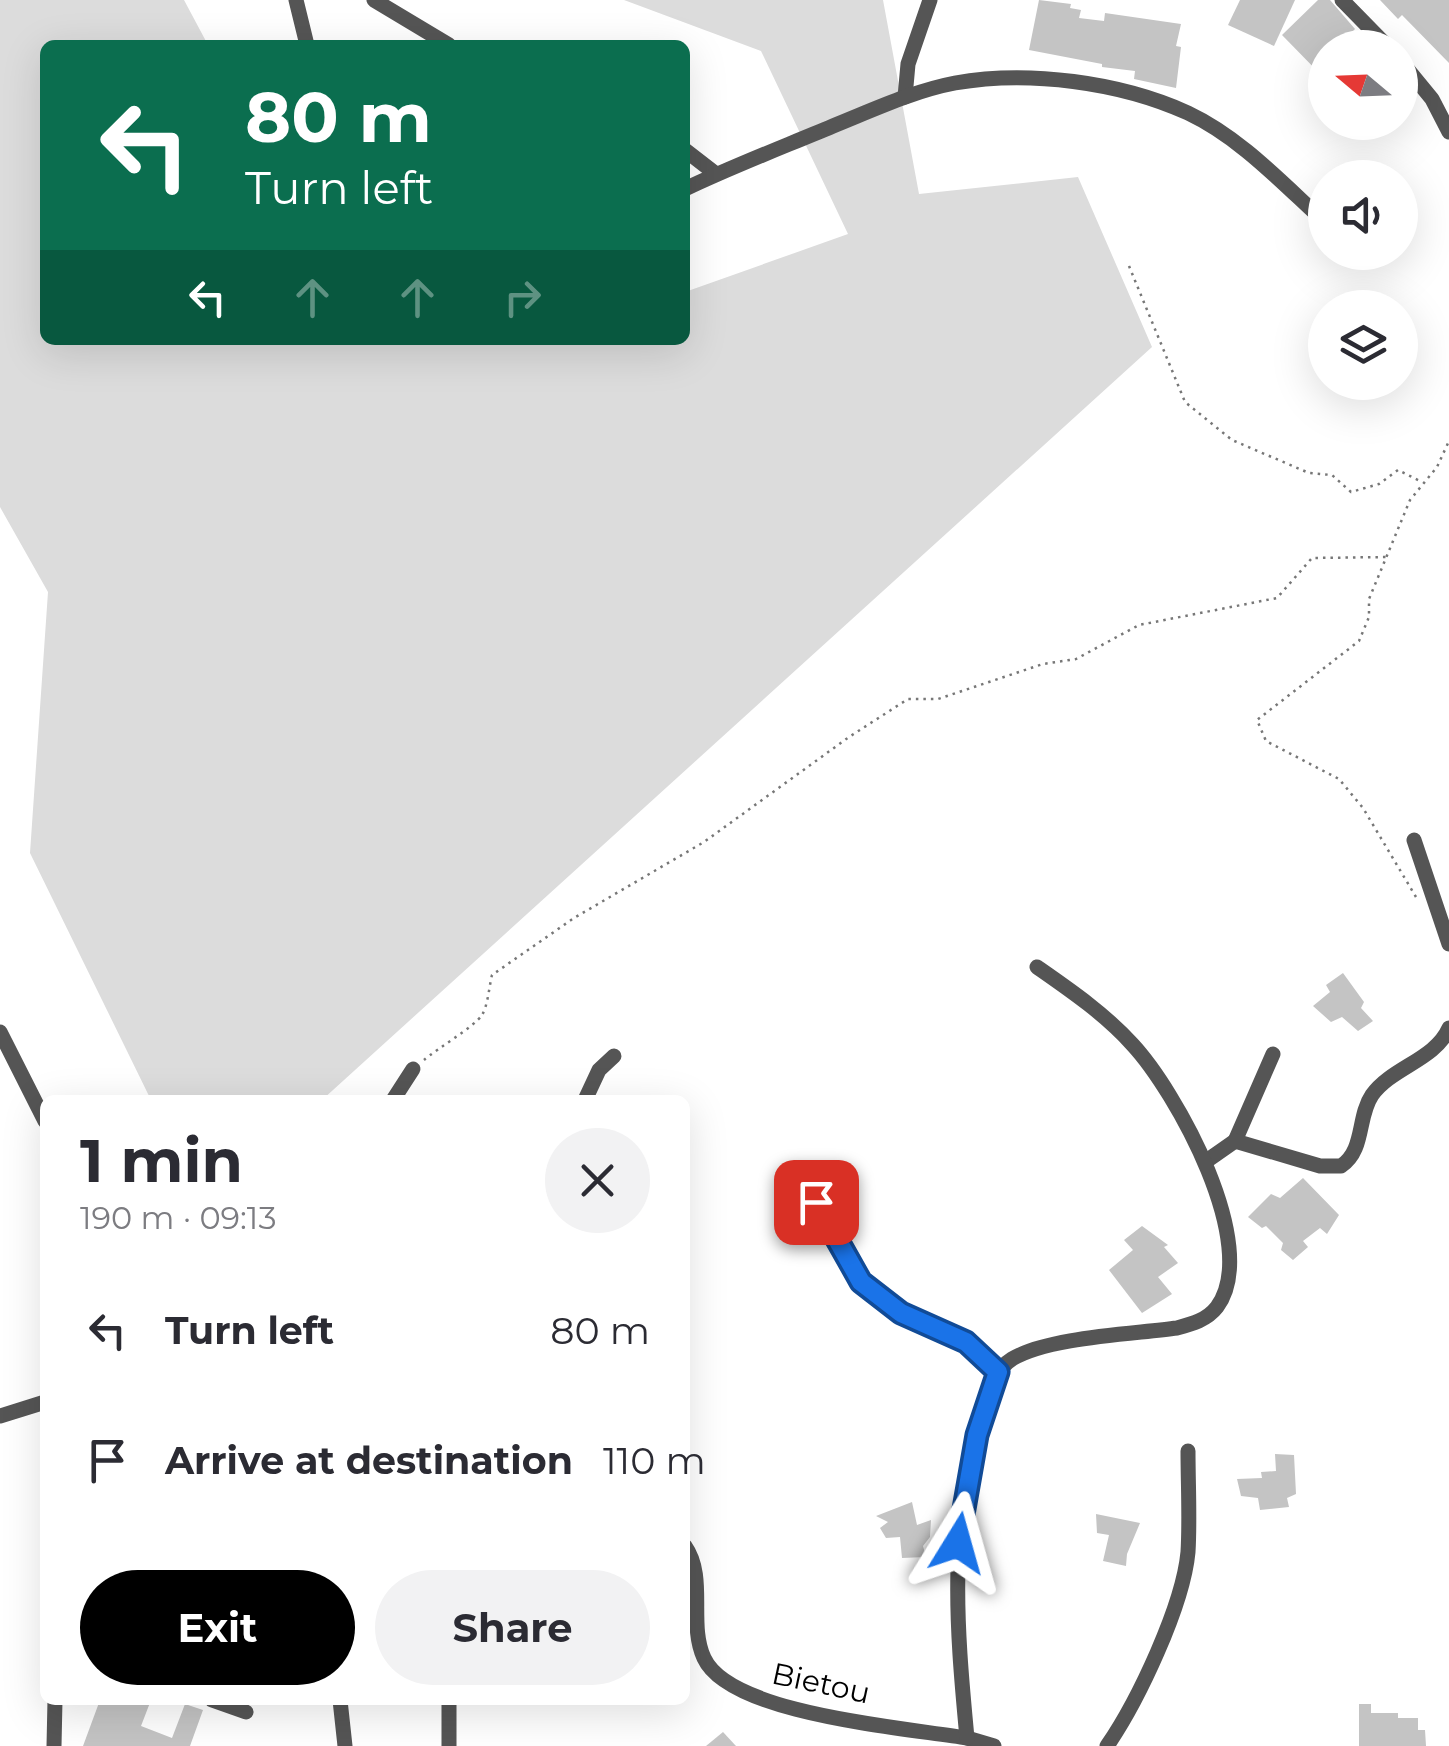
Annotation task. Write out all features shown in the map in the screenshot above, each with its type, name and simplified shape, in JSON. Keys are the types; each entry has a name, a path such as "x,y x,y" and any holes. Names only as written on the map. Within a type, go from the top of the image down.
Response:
{"street":[{"path":"296,0 306,40"},
{"path":"374,0 442,40"},
{"path":"904,97 908,64 930,0"},
{"path":"1342,0 1371,30"},
{"path":"690,187 904,97 952,83 992,78 1088,86 1148,99 1190,114 1232,140 1308,207"},
{"path":"1418,82 1449,132"},
{"path":"690,154 716,174"},
{"path":"1414,840 1449,944"},
{"path":"967,1738 957,1632 956,1564 977,1435 998,1372 1011,1360 1040,1348 1198,1322 1216,1308 1224,1295 1230,1261 1226,1230 1206,1162 1186,1121 1132,1044 1037,967"},
{"path":"1236,1141 1320,1166 1341,1166 1354,1151 1374,1092 1439,1044 1449,1028"},
{"path":"0,1032 40,1111"},
{"path":"1206,1162 1236,1141 1273,1054"},
{"path":"587,1095 599,1070 614,1056"},
{"path":"397,1095 413,1069"},
{"path":"816,1202 861,1282 901,1313 966,1342 998,1372"},
{"path":"0,1416 40,1404"},
{"path":"1107,1746 1127,1717 1144,1680 1184,1572 1188,1552 1188,1450"},
{"name":"Bietou","path":"690,1559 701,1652 712,1670 738,1691 796,1710 967,1738 994,1746"},
{"path":"54,1746 55,1705"},
{"path":"226,1705 246,1712"},
{"path":"341,1705 345,1746"},
{"path":"449,1705 450,1746"}],"path":[{"path":"1129,266 1185,402 1232,440 1310,473 1332,475 1351,492 1379,484 1398,470 1424,483"},
{"path":"1416,897 1363,808 1339,779 1266,742 1258,720 1359,642 1369,617 1369,599 1410,500 1436,467 1449,441"},
{"path":"413,1069 453,1036 470,1028 484,1012 492,976 574,918 704,842 908,699 938,699 1044,664 1076,660 1139,625 1277,598 1312,558 1389,557"}],"shaded area":[{"path":"0,0 184,0 205,40 40,40 40,345 690,345 690,290 848,234 761,51 624,0 883,0 919,194 1078,177 1152,347 328,1095 149,1095 30,853 48,592 0,507"}],"building":[{"path":"1039,0 1071,4 1070,8 1081,10 1079,18 1104,21 1105,13 1181,24 1176,46 1181,47 1176,88 1134,79 1135,71 1029,50"},
{"path":"1240,0 1295,0 1274,46 1228,25"},
{"path":"1318,0 1330,0 1355,29 1308,30 1308,62 1282,35"},
{"path":"1380,0 1449,0 1449,63 1402,15 1398,19"},
{"path":"1343,973 1364,1002 1361,1008 1373,1021 1358,1031 1342,1017 1331,1022 1313,1006 1330,992 1326,985"},
{"path":"1303,1178 1339,1215 1327,1234 1320,1228 1303,1241 1308,1247 1293,1260 1281,1250 1283,1243 1266,1226 1262,1228 1248,1217 1271,1194 1280,1198"},
{"path":"1142,1226 1168,1245 1164,1247 1178,1263 1158,1277 1172,1294 1142,1313 1109,1270 1133,1250 1124,1240"},
{"path":"1275,1454 1294,1455 1296,1494 1287,1498 1289,1507 1260,1510 1258,1498 1241,1496 1237,1479 1262,1478 1261,1472 1276,1471"},
{"path":"912,1502 917,1525 931,1520 930,1537 923,1546 926,1557 902,1558 900,1537 886,1538 880,1528 888,1522 876,1516"},
{"path":"1096,1514 1140,1523 1126,1566 1103,1561 1109,1535 1097,1533"},
{"path":"1359,1704 1371,1704 1371,1713 1418,1718 1418,1730 1425,1730 1426,1746 1359,1746"},
{"path":"98,1705 149,1705 141,1726 172,1738 185,1705 203,1710 190,1746 83,1746"},
{"path":"723,1732 736,1746 706,1746"}],"route":[{"path":"816,1202 861,1282 901,1313 966,1342 998,1372 968,1473 958,1543"}]}
